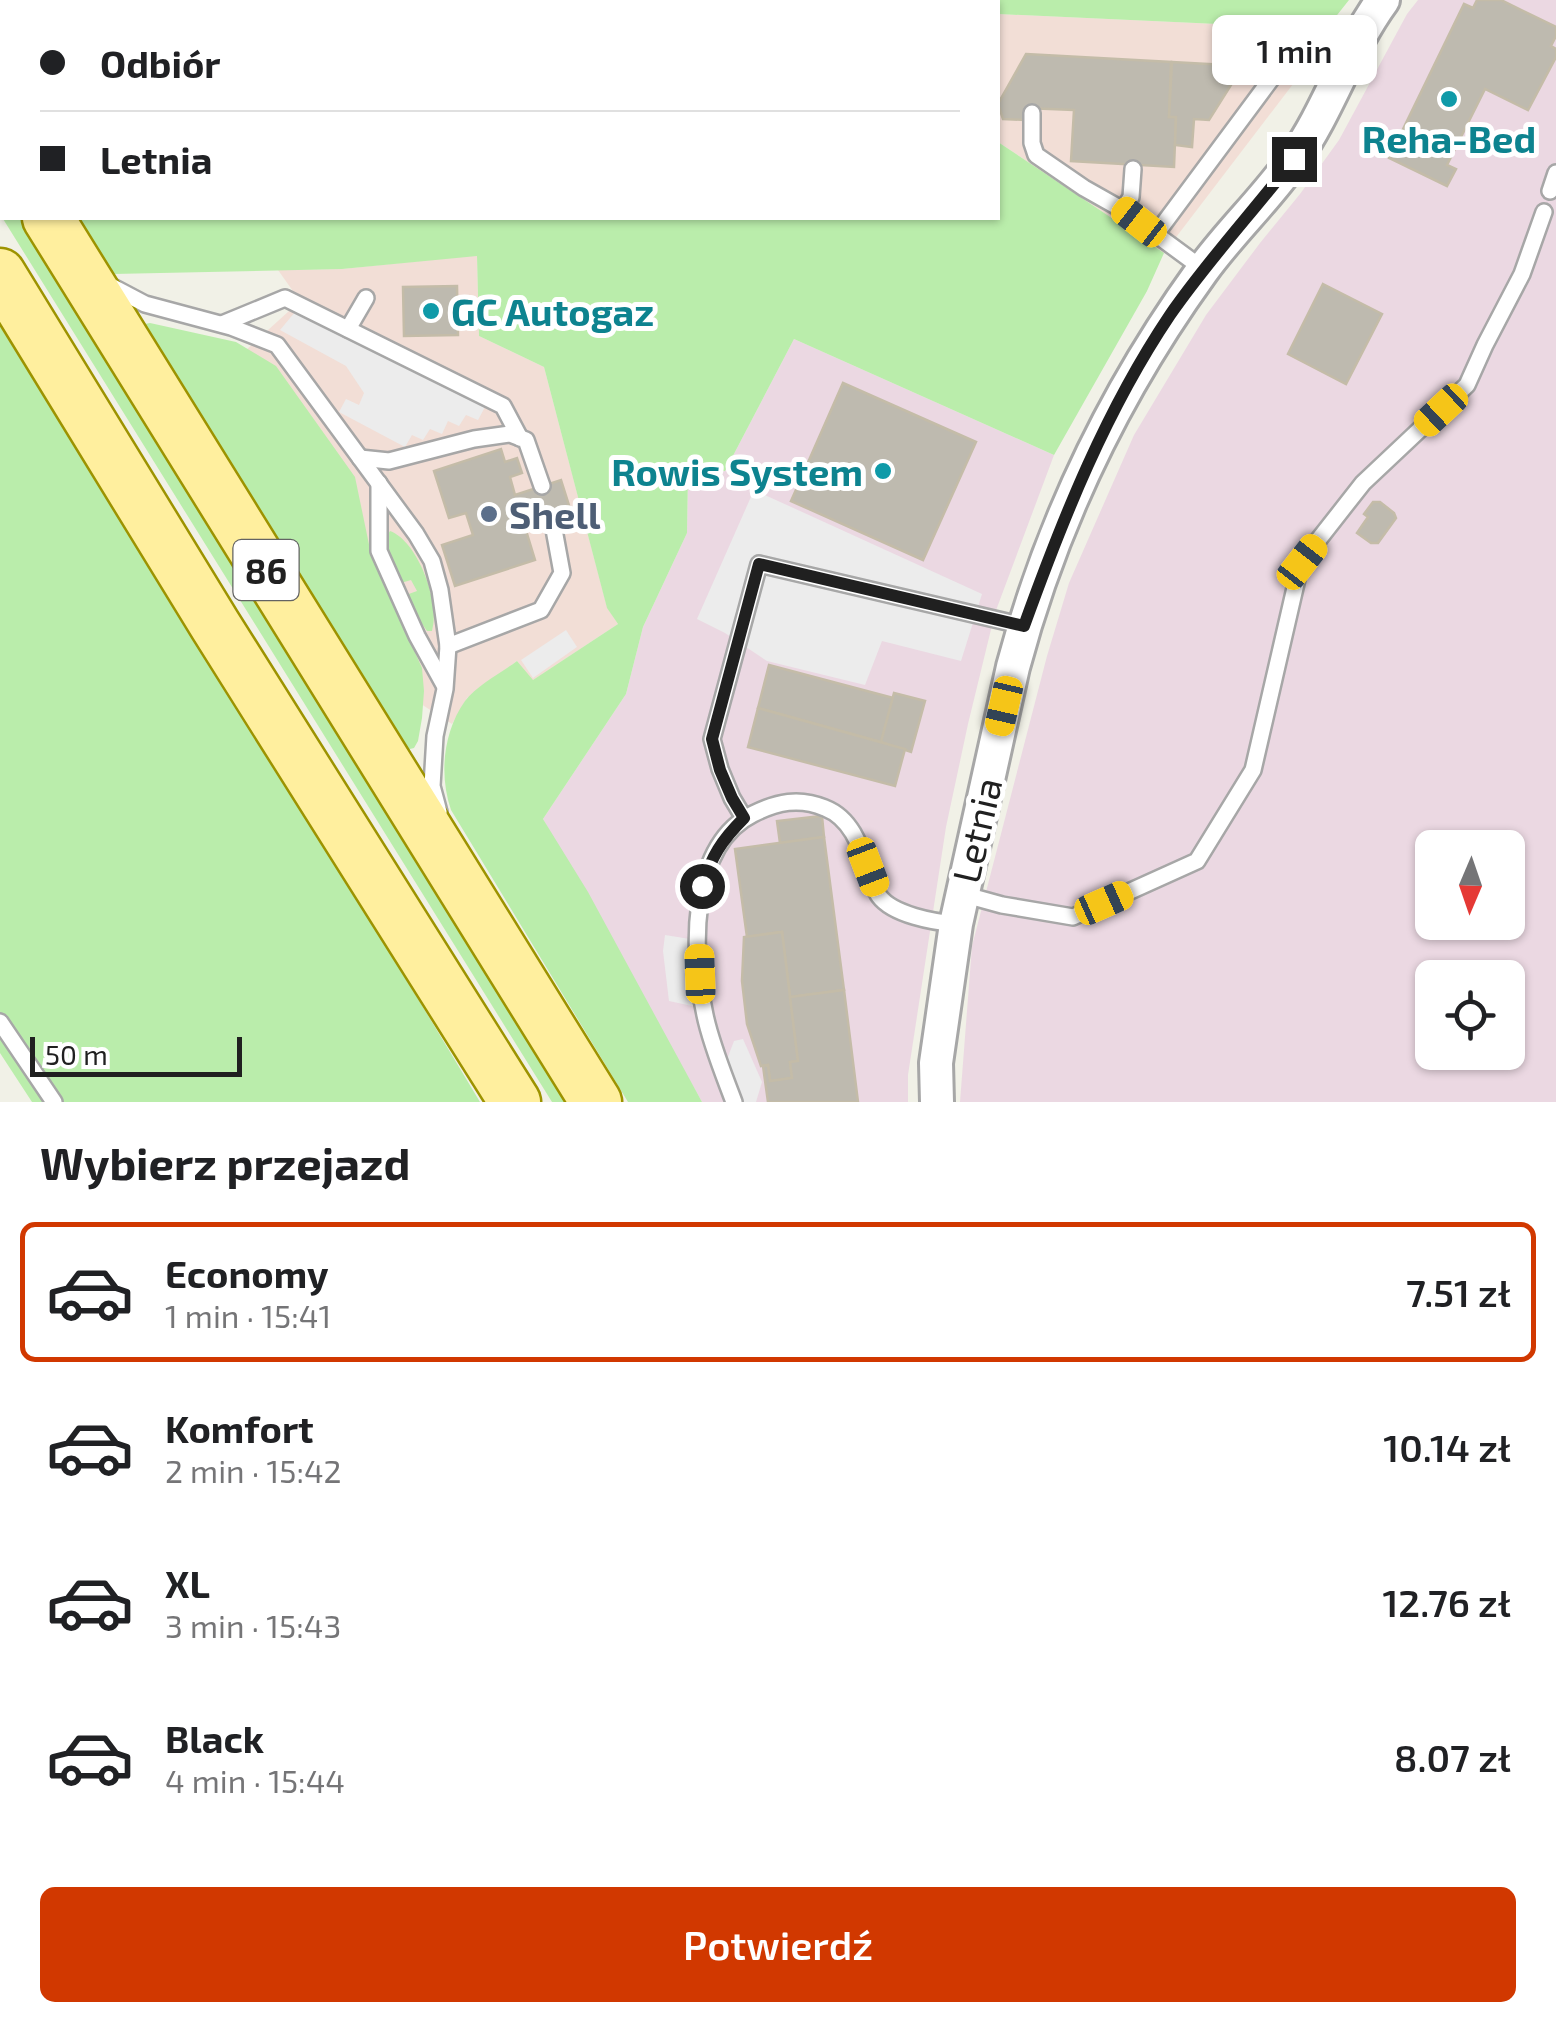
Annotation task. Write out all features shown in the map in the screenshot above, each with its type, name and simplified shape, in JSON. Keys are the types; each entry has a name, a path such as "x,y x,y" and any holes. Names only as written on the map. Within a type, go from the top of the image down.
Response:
{"main road":[{"name":"86","path":"49,220 596,1102"},
{"name":"86","path":"0,274 515,1102"}],"street":[{"name":"Letnia","path":"936,1102 936,1063 959,909 1024,626 1068,508 1133,375 1168,318 1203,269 1294,159 1383,0"}],"lane":[{"path":"1156,234 1288,56 1268,37"},
{"path":"1032,113 1036,156 1123,210 1203,269"},
{"path":"1123,210 1131,196 1132,169"},
{"path":"1550,191 1556,173"},
{"path":"734,1102 705,1017 698,927 702,886 710,860 724,838 744,818 783,801 829,809 844,819 856,837 879,897 904,913 936,922 959,909 1002,905 1072,916 1198,861 1253,770 1302,562 1363,483 1467,385 1522,274 1544,212"},
{"path":"80,271 145,304 222,324 277,345 432,561 448,646 432,786 453,869"},
{"path":"222,324 285,298 503,406 520,438"},
{"path":"348,329 366,298"},
{"path":"360,458 390,461 474,439 510,434 526,440 542,486"},
{"path":"379,483 379,552 417,636 446,688"},
{"path":"448,646 541,610 562,573 554,524"},
{"path":"744,818 726,784 712,739 759,564 1024,626"},
{"path":"0,1022 54,1102"}],"shaded area":[{"path":"1418,0 1556,0 1556,1102 960,1102 972,946 1069,583 1134,435 1206,315 1339,140"},
{"path":"1000,14 1326,29 1306,67 1164,253 1000,143"},
{"path":"477,255 479,336 544,367 607,607 618,624 532,681 517,661 467,698 452,724 421,704 212,381 300,301 278,270 342,269"},
{"path":"300,306 485,407 478,420 466,415 459,426 448,421 442,434 430,429 423,440 412,435 405,447 339,412 346,399 359,405 364,393 346,366 280,330"},
{"path":"794,339 1054,455 995,613 968,724 946,827 908,1075 908,1102 702,1102 543,819 626,694 643,627 687,533 688,473 725,471"},
{"path":"754,490 982,594 961,661 882,641 865,685 767,661 697,619"},
{"path":"566,630 577,647 533,678 521,660"},
{"path":"665,935 690,939 697,1007 669,1001"},
{"path":"743,1039 762,1082 756,1102 742,1102 726,1062 734,1041"}],"green space":[{"path":"1000,0 1349,0 1326,29 1000,14"},
{"path":"1000,143 1164,253 1147,291 1054,455 794,339 725,471 688,474 687,533 643,627 626,694 543,819 588,892 702,1102 628,1102 451,810 447,797 444,768 448,740 470,695 517,661 533,680 618,624 607,608 544,367 479,336 477,256 342,269 113,274 79,220 1000,220"},
{"path":"3,220 25,220 572,1102 552,1102"},
{"path":"145,324 236,342 276,366 355,477 371,554 422,668 422,718 414,748 406,750 149,335"},
{"path":"0,326 480,1102 32,1102 0,1053"},
{"path":"390,531 410,547 425,575 433,605 432,631 427,631 416,615 406,595 417,591 411,580 401,583 385,545"}],"building":[{"name":"Reha-Bed","path":"1477,0 1501,0 1556,27 1551,46 1556,49 1556,57 1528,110 1485,89 1447,165 1456,169 1447,186 1389,158 1464,4 1473,8"},
{"path":"1026,54 1171,62 1169,117 1176,117 1174,167 1071,161 1074,110 1025,108 1024,120 1003,119 1000,100"},
{"path":"1172,62 1243,66 1209,120 1194,119 1192,147 1175,145 1176,117 1169,117"},
{"path":"1323,284 1382,314 1346,384 1288,354"},
{"name":"GC Autogaz","path":"457,286 458,335 404,336 403,287"},
{"name":"Rowis System","path":"843,383 976,442 923,560 791,501"},
{"path":"501,449 505,462 517,458 522,473 510,477 515,495 561,480 573,518 539,529 533,510 521,514 535,560 455,586 442,545 473,535 466,513 449,518 434,471"},
{"path":"1373,502 1380,502 1396,518 1378,543 1371,543 1357,533"},
{"path":"769,665 893,698 881,742 758,708"},
{"path":"894,693 925,701 911,752 881,742"},
{"path":"758,708 905,749 895,786 748,747"},
{"path":"822,816 824,837 780,843 777,821"},
{"path":"824,837 844,990 790,997 782,932 747,937 735,849"},
{"path":"782,932 798,1061 790,1062 792,1078 770,1081 768,1065 761,1066 747,1024 742,981 744,937"},
{"path":"844,990 858,1102 768,1102 763,1066 768,1065 770,1081 792,1078 790,1062 798,1061 790,997"}],"place":[{"name":"Reha-Bed","path":"1449,99"},
{"name":"GC Autogaz","path":"431,311"},
{"name":"Rowis System","path":"883,471"},
{"name":"Shell","path":"489,514"}],"route":[{"path":"702,886 710,860 744,818 720,770 712,739 759,564 1024,626 1076,491 1133,375 1205,266 1294,159"}]}
